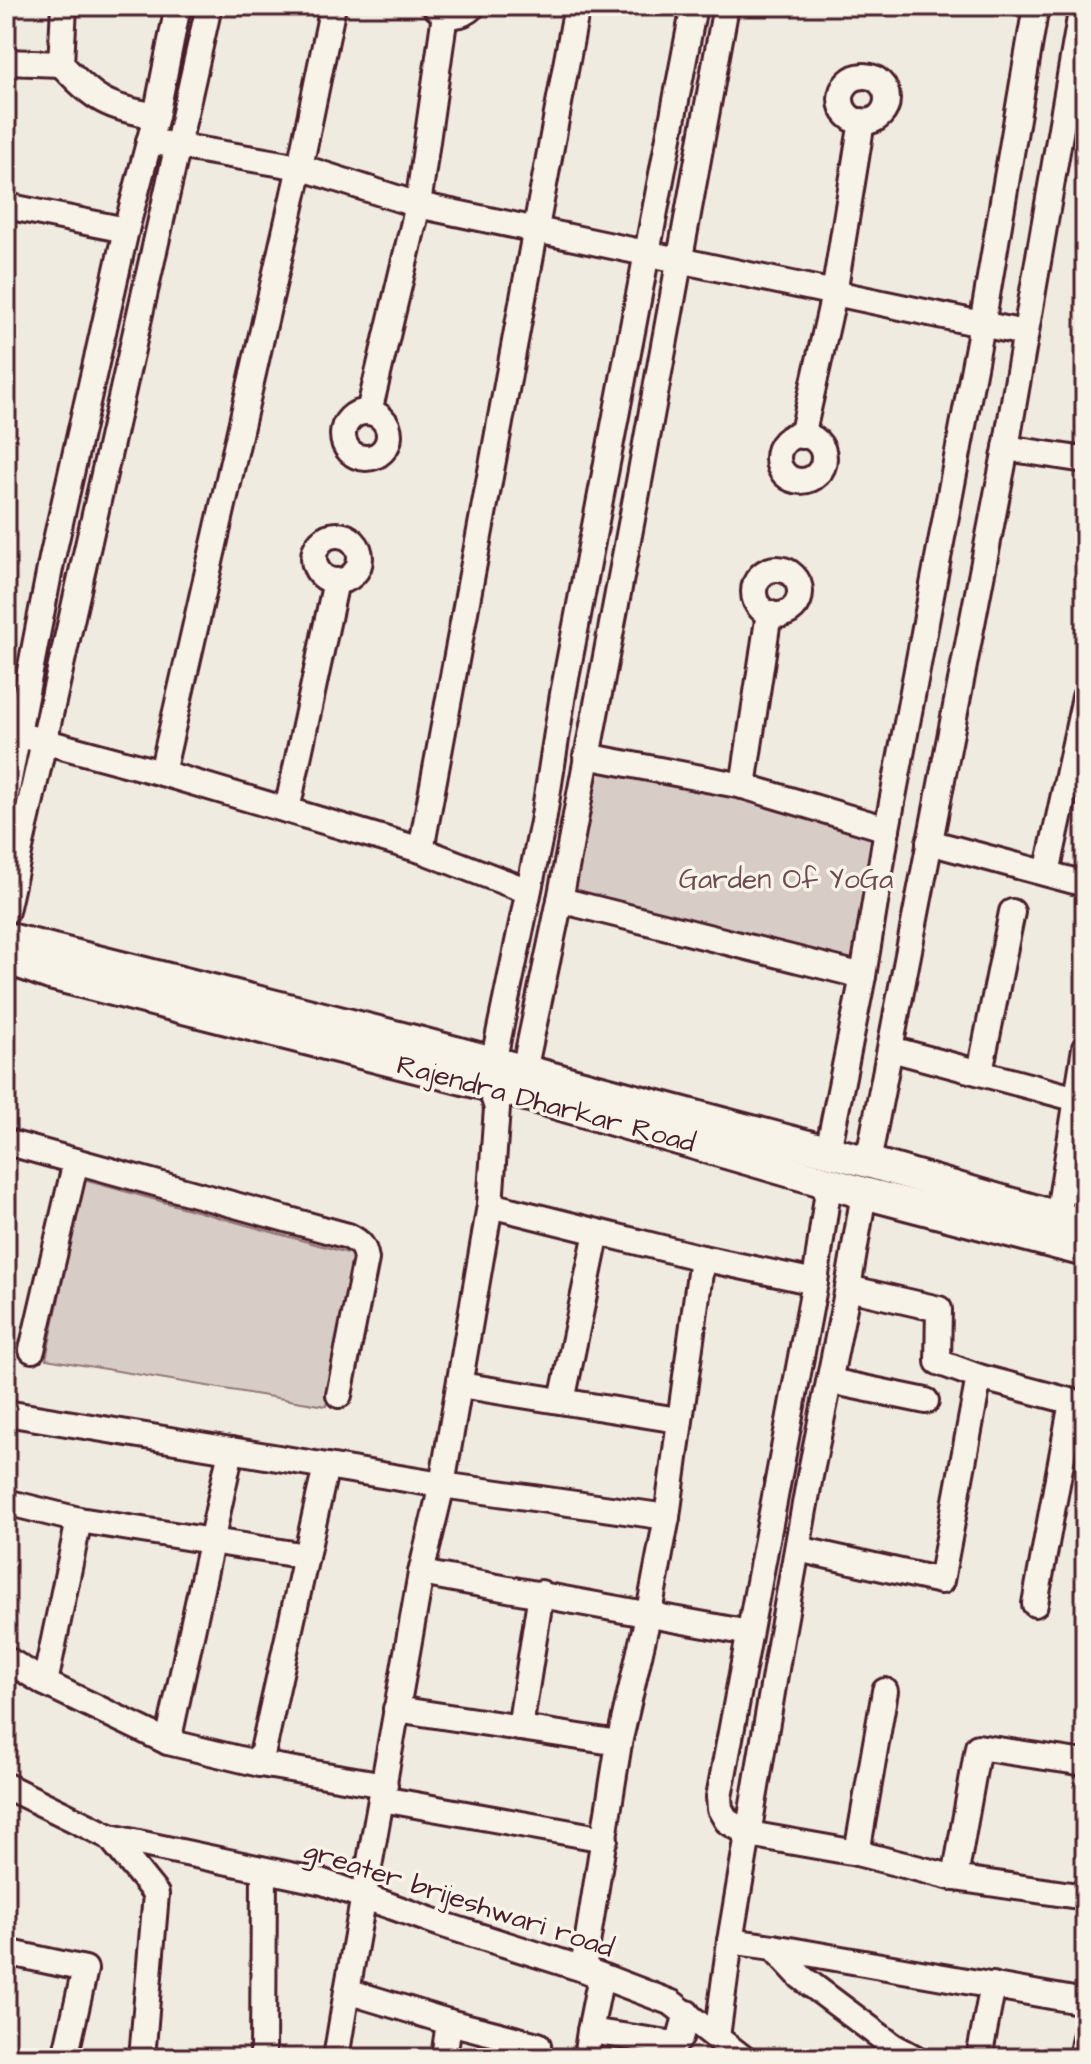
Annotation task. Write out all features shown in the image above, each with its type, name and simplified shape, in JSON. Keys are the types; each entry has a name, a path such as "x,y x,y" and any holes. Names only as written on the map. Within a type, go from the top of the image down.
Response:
{"main road":[{"name":"Rajendra Dharkar Road","path":"6,938 829,1183 1085,1251"},
{"name":"Rajendra Dharkar Road","path":"6,958 65,978 504,1084 828,1151 1071,1222"}],"street":[{"path":"61,64 64,6"},
{"path":"6,795 11,733 126,230 156,116 178,6"},
{"path":"6,911 209,6"},
{"path":"162,773 300,167 333,6"},
{"path":"369,412 418,205 440,10 460,15 473,6"},
{"path":"421,850 577,6"},
{"path":"336,2058 396,1709 421,1573 442,1485 490,1205 528,891 694,6"},
{"path":"504,1084 560,900 726,6"},
{"path":"828,1151 982,325 1036,6"},
{"path":"868,1162 1006,448 1082,6"},
{"path":"6,62 61,64 90,95 107,104 156,116"},
{"path":"802,436 834,294 862,121"},
{"path":"149,141 300,167 418,205 1024,333"},
{"path":"7,213 126,230"},
{"path":"1006,448 1085,460"},
{"path":"287,810 336,581"},
{"path":"743,786 769,613"},
{"path":"1047,873 1085,697"},
{"path":"11,733 162,773 421,850 528,891"},
{"path":"586,756 743,786 887,829"},
{"path":"929,842 1085,884"},
{"path":"560,900 863,976"},
{"path":"980,1072 1012,912"},
{"path":"1071,1222 1077,1099 1085,1048"},
{"path":"891,1049 1077,1099"},
{"path":"6,1142 348,1236 359,1242 366,1259 339,1395"},
{"path":"32,1350 76,1161"},
{"path":"829,1183 815,1282 719,1797 720,1809 727,1821 749,1834 857,1853 955,1878 1085,1897"},
{"path":"717,2037 730,1941 798,1549 864,1193"},
{"path":"490,1205 702,1258 815,1282"},
{"path":"562,1401 597,1232"},
{"path":"586,2058 605,1839 619,1743 667,1517 702,1258"},
{"path":"848,1288 939,1309 938,1362 979,1377 1078,1403 1035,1604"},
{"path":"798,1549 941,1581 979,1377"},
{"path":"830,1381 926,1401"},
{"path":"460,1385 678,1420"},
{"path":"6,1413 442,1485 667,1517"},
{"path":"168,1742 231,1450"},
{"path":"260,1764 326,1466"},
{"path":"6,1502 79,1520 306,1556"},
{"path":"45,1683 79,1520"},
{"path":"421,1573 649,1612 749,1633"},
{"path":"520,1728 541,1593"},
{"path":"6,1659 45,1683 168,1742 605,1839"},
{"path":"857,1853 885,1691"},
{"path":"396,1709 619,1743"},
{"path":"955,1878 978,1747 1085,1763"},
{"name":"greater brijeshwari road","path":"6,1786 110,1837 323,1882 592,1973 672,2003 743,2058"},
{"path":"110,1837 156,1894 142,2058"},
{"path":"263,2058 264,1870"},
{"path":"730,1941 1085,2002"},
{"path":"773,1947 801,1977 893,2046 915,2058"},
{"path":"6,1952 85,1969 65,2058"},
{"path":"979,2058 993,1985"},
{"path":"347,1991 538,2045"},
{"path":"590,2031 671,2045 677,2050 687,2013"},
{"path":"444,2058 449,2022"},
{"path":"1081,2058 1085,2038"}],"green space":[{"name":"Garden Of YoGa","path":"591,763 878,833 857,967 568,893"},
{"path":"84,1180 362,1257 326,1406 46,1359"}]}
